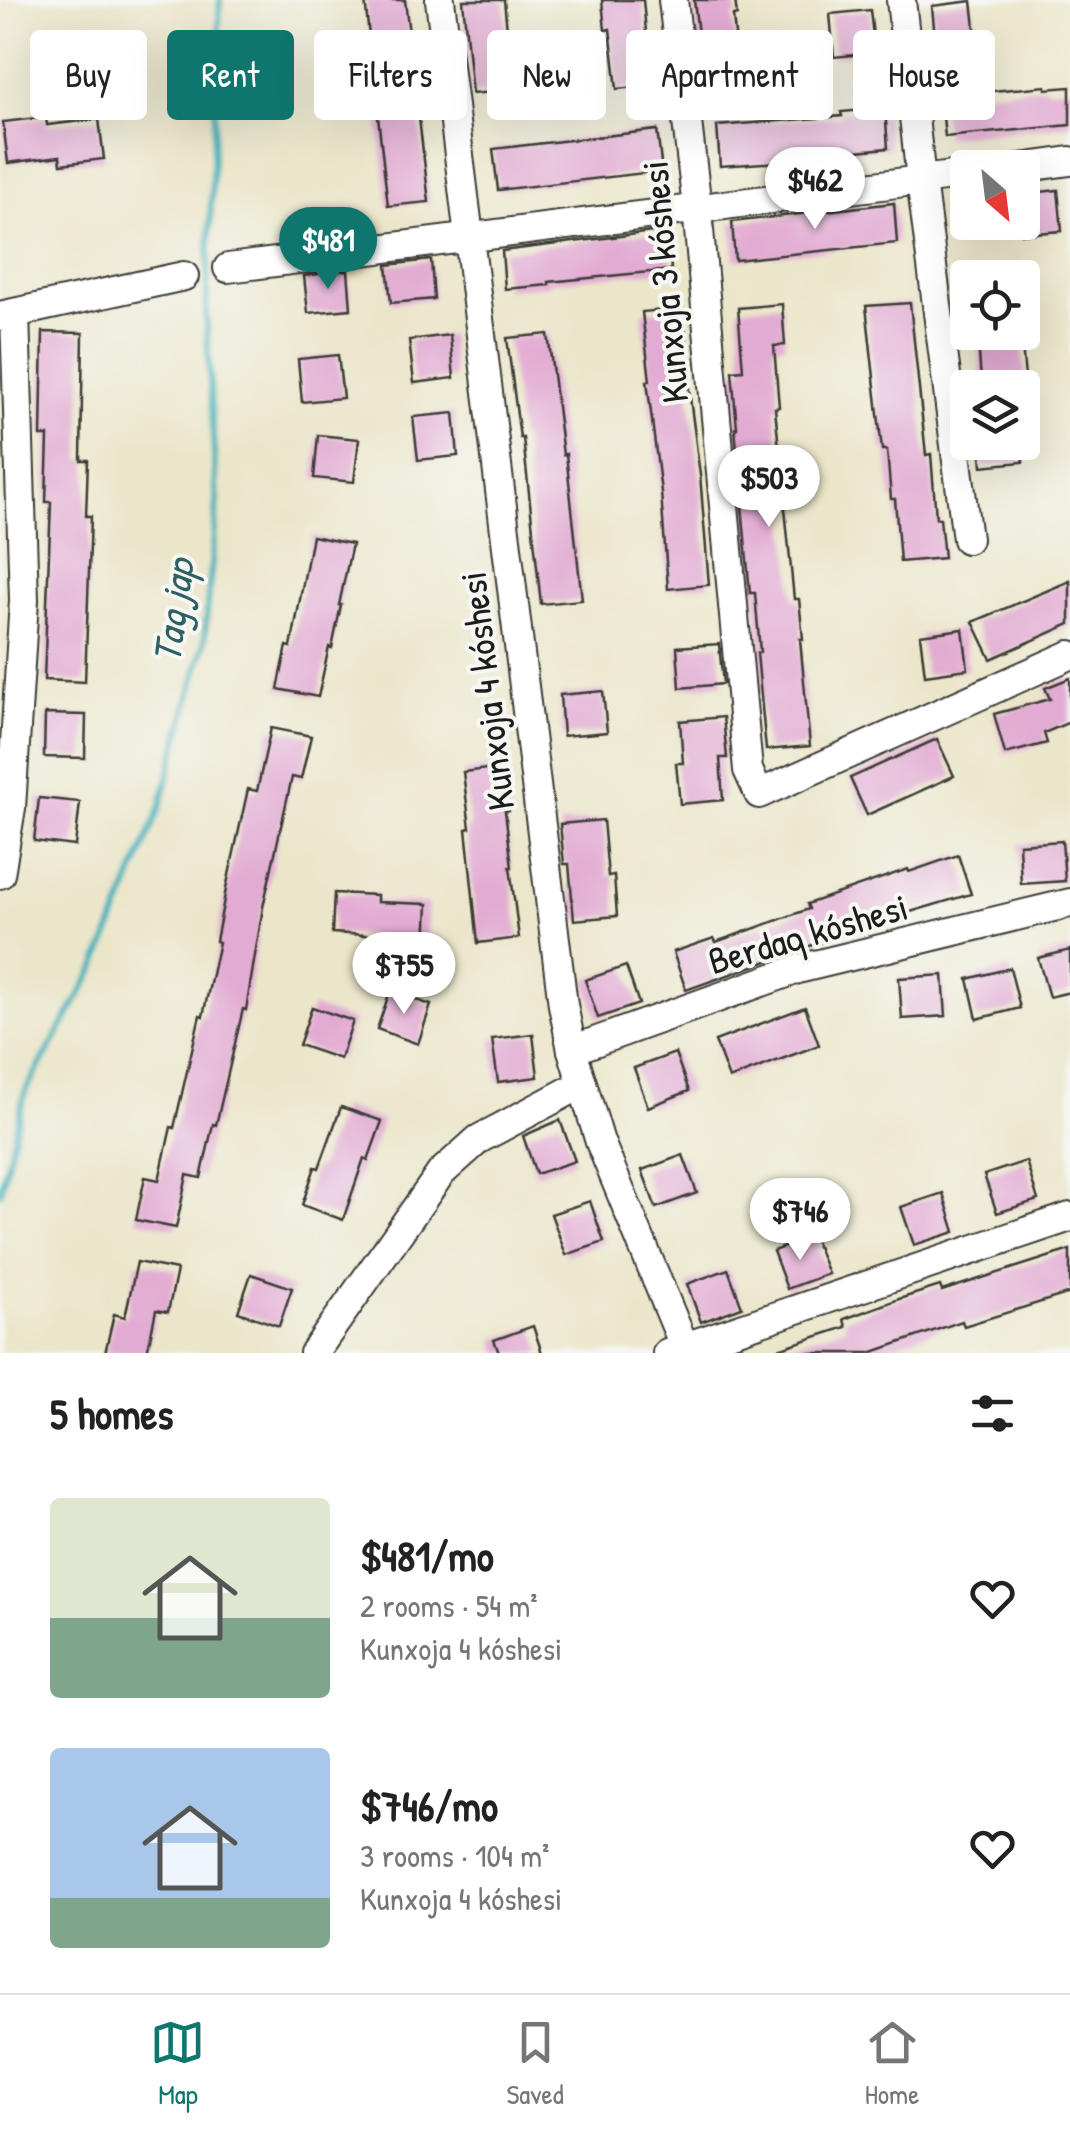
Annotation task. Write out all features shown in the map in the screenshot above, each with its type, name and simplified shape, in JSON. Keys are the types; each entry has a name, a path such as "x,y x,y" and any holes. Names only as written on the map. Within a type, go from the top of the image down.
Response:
{"street":[{"name":"Kunxoja 4 kóshesi","path":"440,0 560,985 572,1050 600,1142 680,1351"},
{"name":"Kunxoja 3 kóshesi","path":"674,0 748,770 759,794 1070,655"},
{"path":"901,0 968,538"},
{"path":"1040,165 1070,161"},
{"path":"228,268 950,176"},
{"path":"0,874 12,808 24,600 8,315 184,276"},
{"name":"Berdaq kóshesi","path":"572,1050 798,969 1070,904"},
{"path":"314,1353 441,1173 479,1139 582,1084"},
{"path":"680,1351 1070,1217"}],"building":[{"path":"365,0 405,0 409,30 368,30"},
{"path":"463,0 504,0 507,30 487,30 487,93 472,94"},
{"path":"602,0 643,0 646,30 626,30 626,88 617,89 610,29 605,30"},
{"path":"694,0 735,0 734,30 698,30"},
{"path":"972,1 975,30 934,30 932,6"},
{"path":"870,10 872,30 853,30 853,55 834,57 830,14"},
{"path":"1070,87 1070,125 945,137 943,120 995,120 995,91"},
{"path":"853,111 853,120 886,120 888,148 824,154 824,159 720,166 717,126 833,120 842,116 841,112"},
{"path":"30,119 46,120 47,125 99,120 104,159 61,164 60,156 8,163 3,122"},
{"path":"378,120 419,120 429,202 388,206"},
{"path":"657,130 662,171 498,190 493,149"},
{"path":"1058,190 1062,231 1040,233 1040,192"},
{"path":"894,203 897,243 735,260 732,222"},
{"path":"668,230 671,270 505,289 502,251"},
{"path":"431,260 434,299 391,303 387,265"},
{"path":"348,270 351,309 308,313 304,276"},
{"path":"910,303 926,455 931,454 944,558 900,562 895,499 891,499 887,450 882,450 866,306"},
{"path":"782,304 785,345 774,346 779,407 775,408 794,599 799,599 810,746 766,750 755,593 750,593 732,371 743,370 738,308"},
{"path":"683,308 687,350 684,351 709,585 668,589 642,312"},
{"path":"43,332 83,333 81,460 88,460 86,516 91,516 85,682 44,680 51,502 46,502 48,436 41,436"},
{"path":"548,334 582,600 541,604 523,438 507,338"},
{"path":"450,335 454,378 414,383 409,340"},
{"path":"979,350 1022,350 1024,370 980,370"},
{"path":"338,355 343,398 302,402 298,359"},
{"path":"454,413 458,456 418,460 413,417"},
{"path":"318,435 359,439 354,482 314,478"},
{"path":"982,460 1023,460 1023,462 982,466"},
{"path":"312,536 352,544 332,648 329,647 318,697 278,689 287,646 291,647"},
{"path":"1070,581 1070,624 991,659 973,622"},
{"path":"963,629 968,669 925,675 920,635"},
{"path":"719,644 723,684 680,688 677,647"},
{"path":"1070,678 1070,722 1044,733 1047,743 1005,754 994,714 1050,699 1045,688"},
{"path":"603,691 607,732 563,736 560,695"},
{"path":"45,714 86,715 85,758 44,757"},
{"path":"723,717 727,758 720,758 723,800 680,804 676,763 683,763 680,721"},
{"path":"271,728 311,736 301,779 292,777 263,907 246,1010 243,1009 216,1125 213,1124 201,1178 187,1175 176,1228 136,1220 145,1177 159,1180 171,1127 174,1128 200,1015 203,1016 248,789 257,791"},
{"path":"937,739 954,776 867,815 850,778"},
{"path":"503,767 519,938 478,943 463,772"},
{"path":"39,798 80,802 75,846 34,841"},
{"path":"603,820 608,876 614,875 617,916 574,920 569,864 564,864 560,824"},
{"path":"1062,841 1065,881 1021,884 1019,844"},
{"path":"958,855 971,894 880,921 686,990 673,952 714,938 716,942 809,909 807,904"},
{"path":"334,893 377,895 377,902 428,904 426,945 382,943 383,936 332,933"},
{"path":"1070,950 1070,992 1049,997 1038,958"},
{"path":"626,966 639,1004 598,1018 585,980"},
{"path":"1010,968 1020,1008 977,1019 968,979"},
{"path":"943,975 946,1016 902,1019 899,978"},
{"path":"390,991 431,1005 418,1044 377,1029"},
{"path":"312,1007 353,1021 340,1059 299,1045"},
{"path":"805,1007 819,1045 729,1079 715,1041"},
{"path":"533,1034 538,1077 498,1082 492,1039"},
{"path":"675,1053 689,1091 648,1107 634,1068"},
{"path":"341,1107 382,1121 368,1160 364,1158 343,1220 302,1205"},
{"path":"560,1120 575,1161 536,1174 523,1136"},
{"path":"683,1155 697,1193 656,1208 642,1170"},
{"path":"1026,1161 1038,1200 997,1213 984,1175"},
{"path":"943,1193 955,1232 914,1245 901,1207"},
{"path":"590,1201 604,1242 566,1255 551,1214"},
{"path":"813,1236 828,1274 787,1289 773,1251"},
{"path":"1070,1250 1070,1293 964,1326 962,1321 870,1353 776,1353 775,1350 846,1327 844,1319 899,1299 940,1286 942,1291"},
{"path":"137,1262 177,1270 168,1312 156,1310 147,1353 105,1353 114,1314 125,1317"},
{"path":"728,1269 742,1307 701,1322 687,1284"},
{"path":"251,1274 292,1288 279,1326 238,1312"},
{"path":"533,1326 542,1353 499,1353 494,1340"}],"waterway":[{"name":"Tag jap","path":"0,1192 25,1092 97,965 160,808 204,644 217,505 206,314 220,0"}]}
